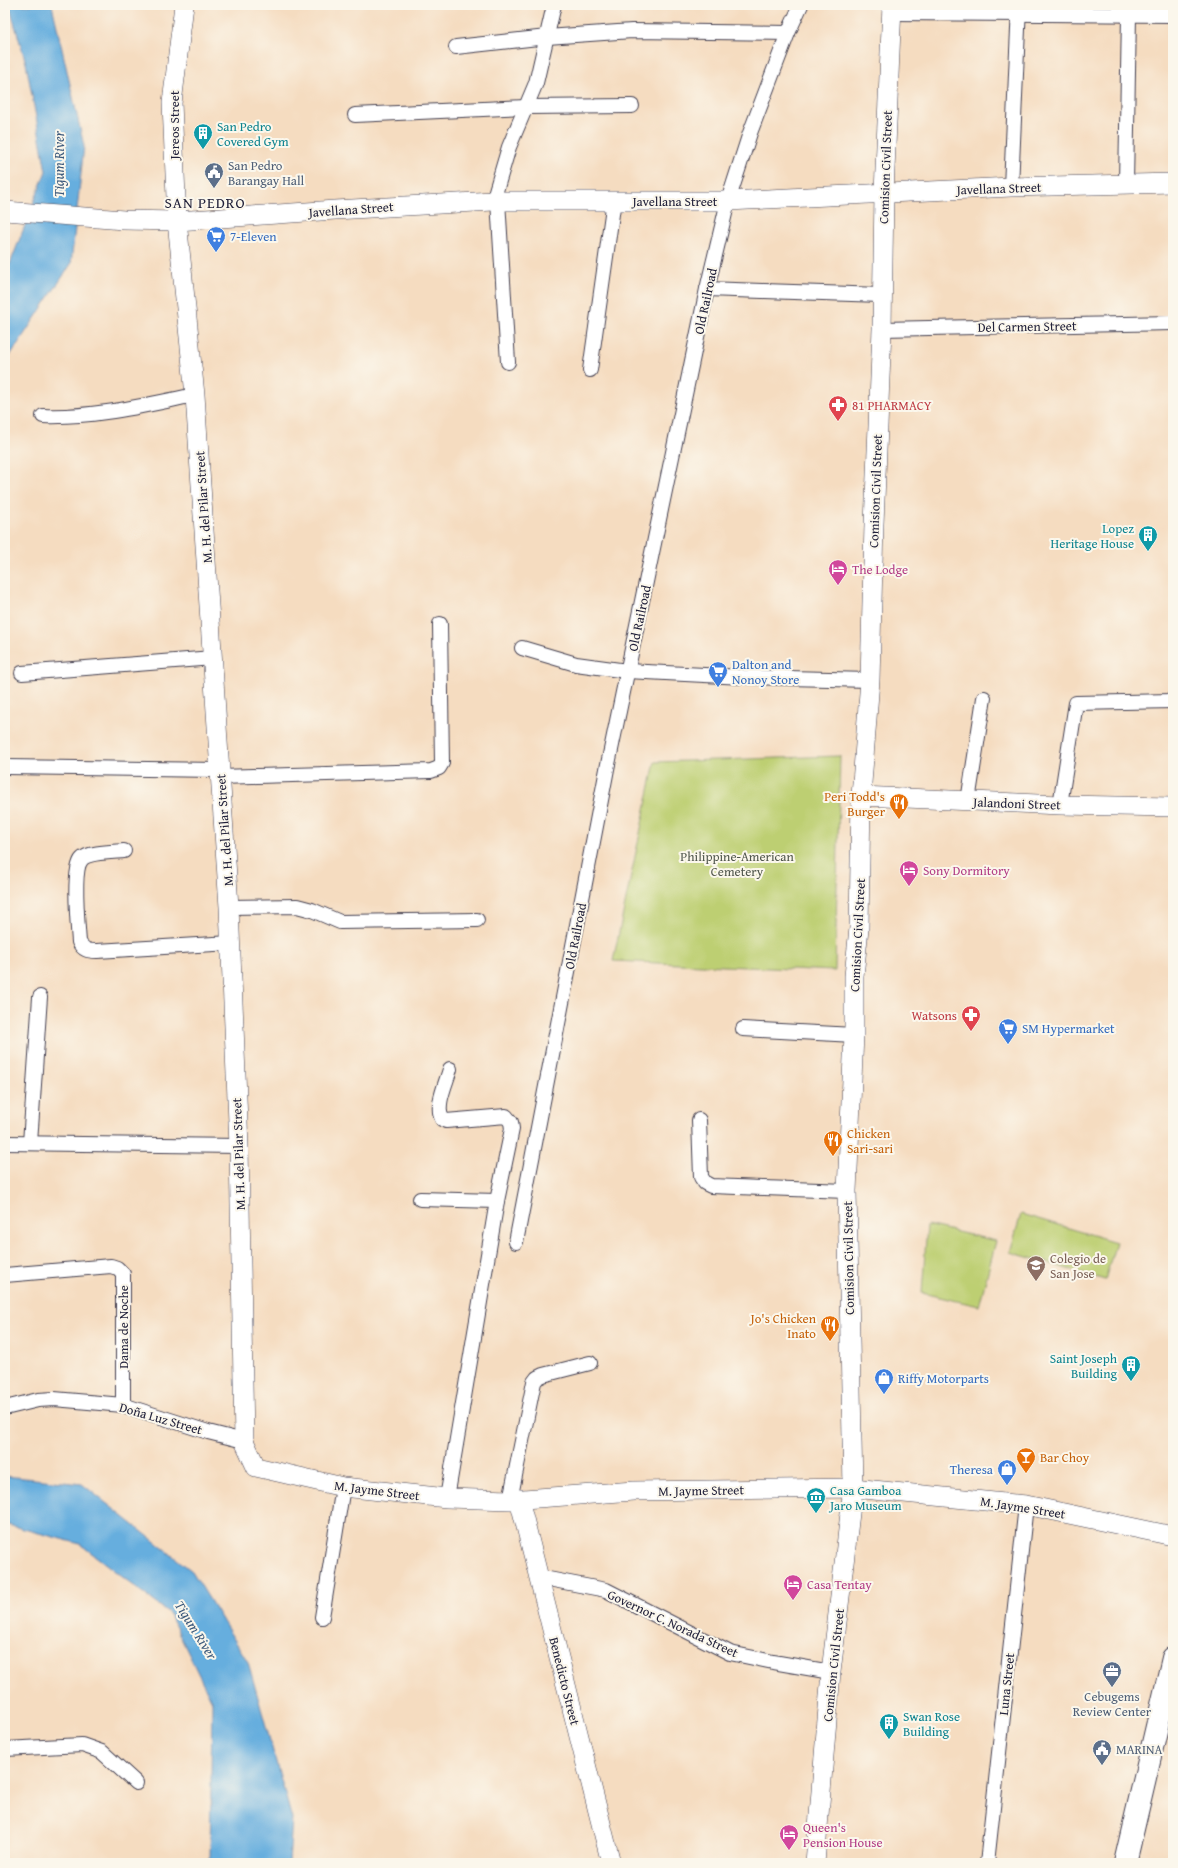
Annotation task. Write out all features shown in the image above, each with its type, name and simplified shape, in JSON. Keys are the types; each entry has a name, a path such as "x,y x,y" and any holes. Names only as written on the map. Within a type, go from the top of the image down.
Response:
{"main road":[{"path":"1125,1863 1173,1658"}],"street":[{"name":"Jereos Street","path":"177,221 172,103 184,5"},
{"path":"508,362 496,201 509,147 536,83 554,5"},
{"name":"Old Railroad","path":"516,1242 607,769 707,289 728,201 750,133 788,33 801,5"},
{"path":"892,9 1019,10 1129,15 1173,15"},
{"name":"Comision Civil Street","path":"815,1863 831,1672 853,1488 847,1191 854,1035 854,976 859,928 861,796 870,680 874,524 882,329 881,295 884,193 892,9"},
{"path":"1011,187 1019,10"},
{"path":"1126,184 1129,15"},
{"path":"456,47 632,31 788,33"},
{"path":"355,115 526,106 632,106"},
{"name":"Javellana Street","path":"5,211 124,220 177,221 496,201 728,201 1011,187 1173,182"},
{"path":"590,370 614,200"},
{"name":"M. H. del Pilar Street","path":"177,221 195,395 229,907 239,1146 244,1441"},
{"path":"707,289 881,295"},
{"name":"Del Carmen Street","path":"882,329 1173,323"},
{"path":"43,416 69,417 88,415 195,395"},
{"path":"5,768 220,774 431,771 439,768 442,763 440,624"},
{"path":"522,648 576,664 628,671 743,677 870,680"},
{"path":"22,673 213,658"},
{"path":"968,801 984,698"},
{"path":"1060,805 1076,703 1173,701"},
{"name":"Jalandoni Street","path":"861,796 1060,805 1173,808"},
{"path":"124,850 90,855 83,858 80,862 76,885 79,942 81,947 88,951 97,951 231,944"},
{"path":"229,907 297,906 312,910 340,922 477,920"},
{"path":"30,1143 40,997"},
{"path":"743,1030 854,1035"},
{"path":"447,1498 497,1201 512,1129 511,1122 506,1116 446,1121 442,1119 440,1114 440,1104 450,1069"},
{"path":"699,1120 701,1177 705,1183 711,1186 847,1191"},
{"path":"5,1143 239,1146"},
{"path":"420,1199 497,1201"},
{"name":"Dama de Noche","path":"5,1275 111,1266 117,1268 123,1274 123,1405"},
{"path":"515,1499 534,1382 537,1378 543,1375 590,1363"},
{"name":"Doña Luz Street","path":"5,1408 38,1400 54,1399 123,1405 208,1432 244,1441"},
{"name":"M. Jayme Street","path":"244,1441 256,1468 344,1487 447,1498 515,1499 634,1491 853,1488 1026,1505 1173,1536"},
{"path":"322,1617 344,1487"},
{"name":"Benedicto Street","path":"515,1499 538,1577 611,1863"},
{"name":"Luna Street","path":"987,1863 1026,1505"},
{"name":"Governor C. Norada Street","path":"538,1577 606,1590 730,1653 831,1672"},
{"path":"5,1749 82,1746 102,1752 136,1783"}],"green space":[{"name":"Philippine-American Cemetery","path":"840,756 835,971 613,961 655,762"},
{"path":"1021,1214 1116,1242 1105,1280 1010,1252"},
{"path":"927,1225 996,1241 979,1306 922,1293"}],"water":[{"name":"Tigum River","path":"9,5 52,5 84,146 71,264 5,363 5,271 10,264 46,171 26,63"},
{"name":"Tigum River","path":"5,1476 82,1484 192,1571 248,1662 292,1819 289,1863 210,1863 212,1702 169,1613 80,1544 5,1524"}],"place":[{"name":"San Pedro Covered Gym","path":"203,150"},
{"name":"San Pedro Barangay Hall","path":"214,189"},
{"name":"7-Eleven","path":"216,253"},
{"name":"81 PHARMACY","path":"838,422"},
{"name":"Lopez Heritage House","path":"1148,552"},
{"name":"The Lodge","path":"838,586"},
{"name":"Dalton and Nonoy Store","path":"718,688"},
{"name":"Peri Todd's Burger","path":"899,820"},
{"name":"Sony Dormitory","path":"909,887"},
{"name":"Watsons","path":"971,1032"},
{"name":"SM Hypermarket","path":"1008,1045"},
{"name":"Chicken Sari-sari","path":"833,1157"},
{"name":"Colegio de San Jose","path":"1036,1282"},
{"name":"Jo's Chicken Inato","path":"830,1342"},
{"name":"Saint Joseph Building","path":"1131,1382"},
{"name":"Riffy Motorparts","path":"884,1395"},
{"name":"Bar Choy","path":"1026,1474"},
{"name":"Theresa","path":"1007,1486"},
{"name":"Casa Gamboa Jaro Museum","path":"816,1514"},
{"name":"Casa Tentay","path":"793,1601"},
{"name":"Cebugems Review Center","path":"1112,1688"},
{"name":"Swan Rose Building","path":"889,1740"},
{"name":"MARINA","path":"1102,1766"},
{"name":"Queen's Pension House","path":"789,1851"}],"district":[{"name":"SAN PEDRO","path":"205,203"}]}
